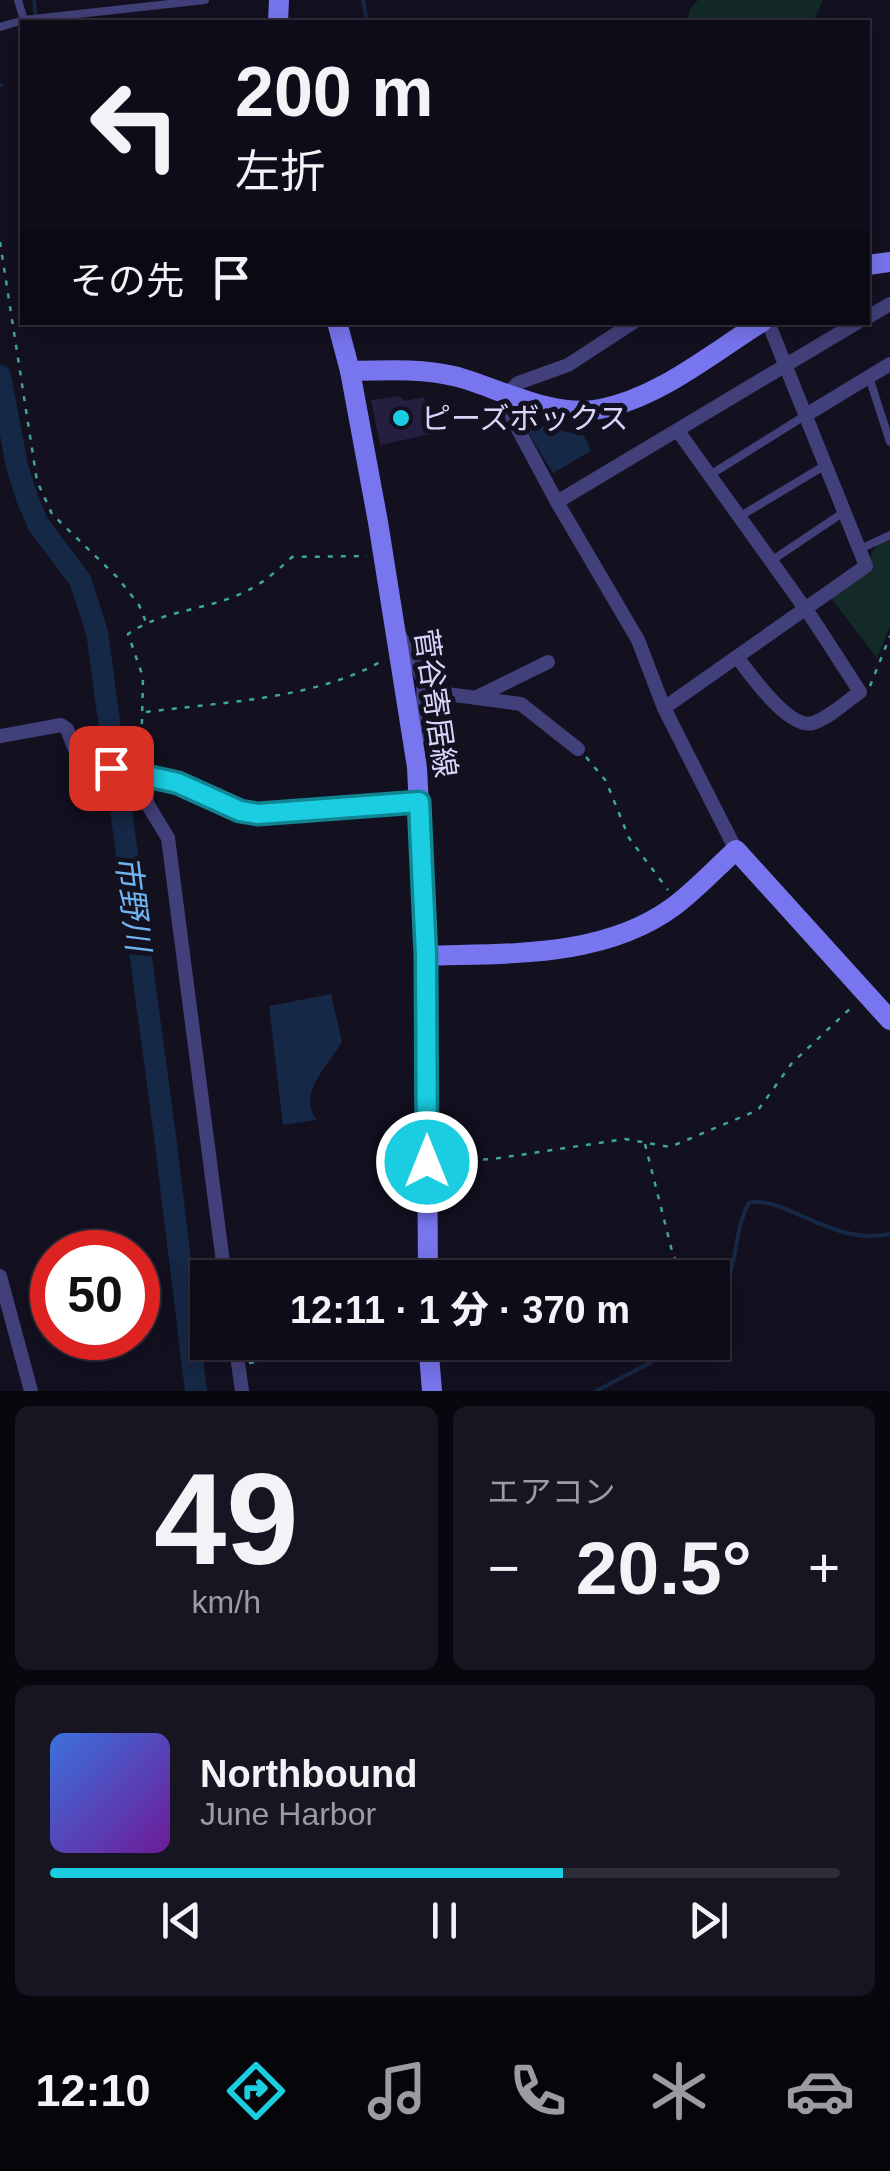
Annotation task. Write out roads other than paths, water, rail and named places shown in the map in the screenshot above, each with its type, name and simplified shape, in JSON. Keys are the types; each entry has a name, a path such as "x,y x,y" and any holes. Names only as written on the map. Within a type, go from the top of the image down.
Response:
{"main road":[{"name":"菅谷寄居線","path":"339,325 384,556 415,759 426,956 428,1260"},
{"path":"350,371 424,372 456,377 559,408 600,409 646,394 760,325"},
{"path":"426,956 548,950 624,934 678,903 736,850 890,1020"},
{"path":"429,1360 432,1391"}],"street":[{"path":"629,325 568,365 518,383 507,394 513,420 638,640 664,708 736,850"},
{"path":"664,708 866,566 766,325"},
{"path":"557,502 853,325"},
{"path":"806,415 890,364"},
{"path":"678,431 860,692 813,723 804,722 793,718 768,696 737,657"},
{"path":"395,627 422,670 424,691 415,759"},
{"path":"477,698 548,662"},
{"path":"424,691 521,704 578,749"},
{"path":"0,736 61,725 67,728 80,763 178,783 240,811 258,814 419,802"},
{"path":"137,773 148,805 168,838 223,1260"},
{"path":"0,1276 30,1391"},
{"path":"237,1360 242,1391"}],"lane":[{"path":"18,0 24,20 205,0"},
{"path":"869,377 890,442"},
{"path":"710,475 806,415"},
{"path":"739,518 824,466"},
{"path":"771,561 844,512"},
{"path":"860,549 890,535"}],"water":[{"path":"538,425 584,436 591,451 553,473 527,431"},
{"path":"331,994 342,1042 312,1091 310,1101 317,1120 283,1125 269,1006"}],"waterway":[{"path":"34,0 36,20"},
{"path":"363,0 367,20"},
{"name":"市野川","path":"0,376 27,498 38,524 80,580 97,632 196,1391"},
{"path":"730,1272 749,1203 777,1206 849,1233 890,1234"},
{"path":"596,1391 652,1360"}],"place":[{"name":"ピーズボックス","path":"401,418"}]}
